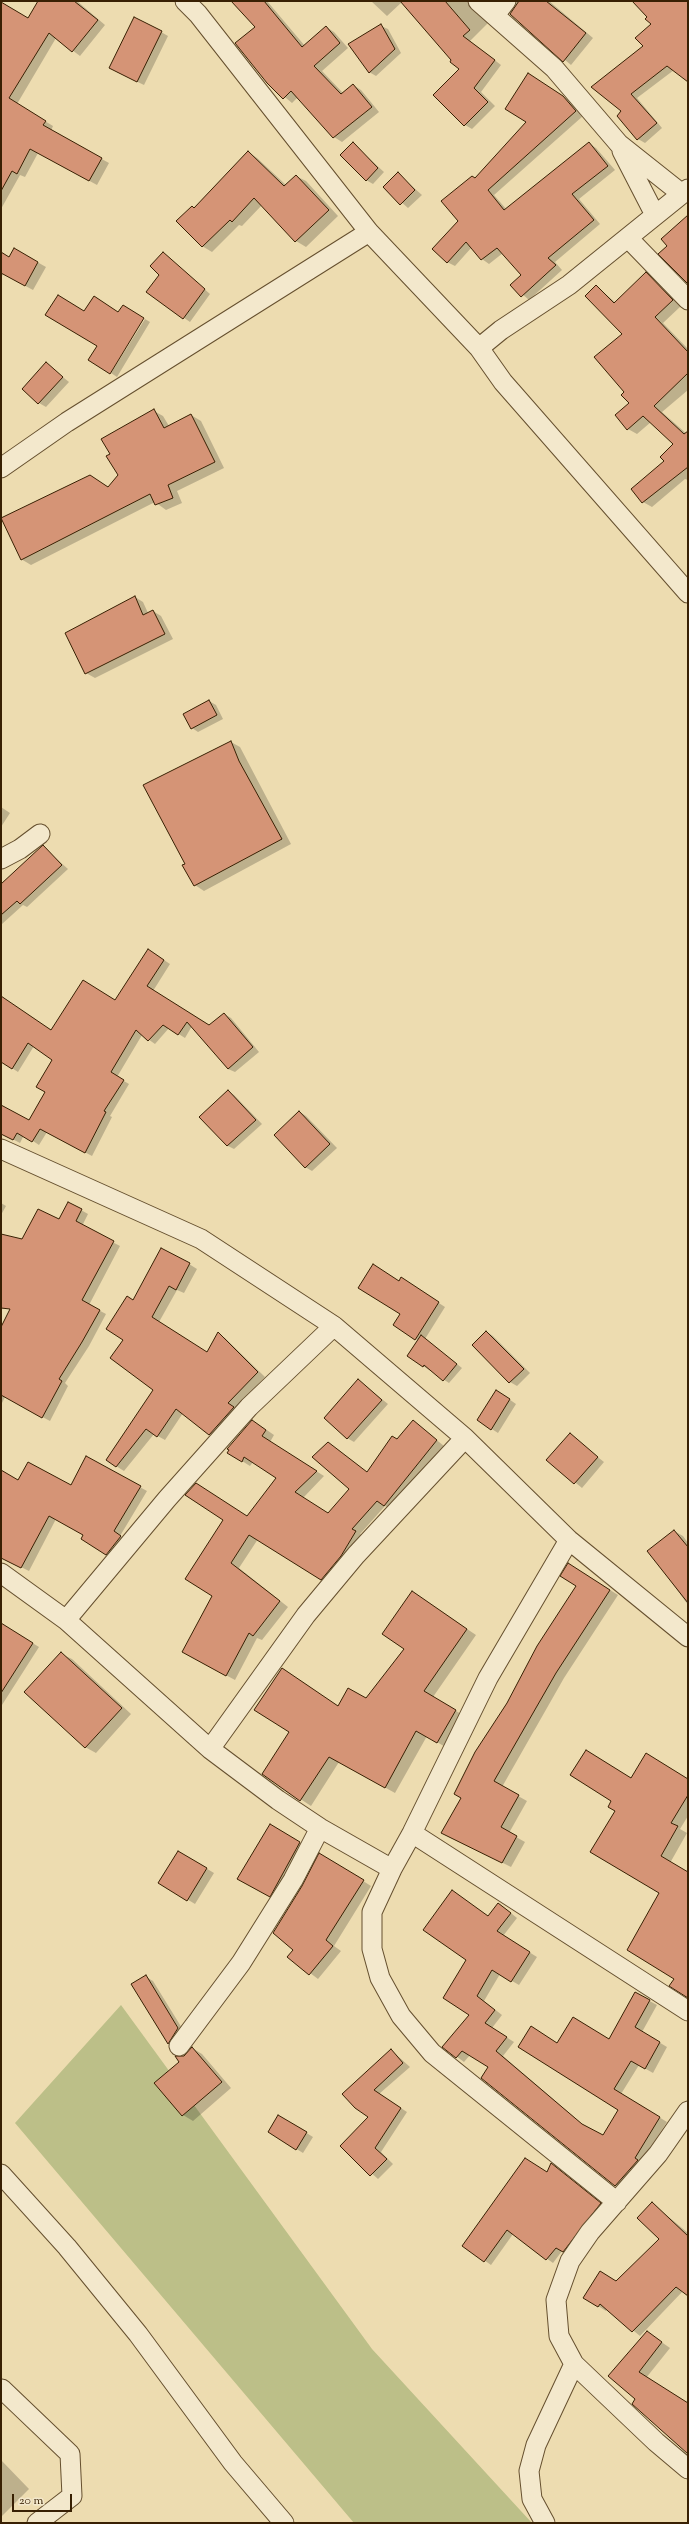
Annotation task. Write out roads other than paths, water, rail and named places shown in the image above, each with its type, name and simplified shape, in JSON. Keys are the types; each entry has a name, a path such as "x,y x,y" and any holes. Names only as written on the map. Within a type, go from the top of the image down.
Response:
{"street":[{"path":"185,1 198,14 369,232 479,348 508,388 688,592"},
{"path":"478,1 501,8 619,144 685,192 569,285 501,330 479,348"},
{"path":"619,144 655,215"},
{"path":"1,468 67,422 369,232"},
{"path":"628,238 688,300"},
{"path":"1,859 20,849 40,834"},
{"path":"1,1149 201,1239 334,1326 465,1438 569,1540 688,1637"},
{"path":"66,1620 166,1499 249,1407 334,1326"},
{"path":"210,1749 306,1615 356,1555 465,1438"},
{"path":"569,1540 488,1678 412,1833 392,1869 372,1912 372,1949 380,1978 400,2016 432,2053 617,2202"},
{"path":"1,1573 66,1620 210,1749 278,1800 320,1828 392,1869"},
{"path":"179,2046 241,1963 293,1880 320,1828"},
{"path":"412,1833 688,2011"},
{"path":"688,2111 658,2154 590,2232 570,2261 556,2300 559,2336 574,2364 656,2442 688,2469"},
{"path":"1,2174 67,2248 138,2334 233,2463 284,2523"},
{"path":"545,2523 532,2499 530,2471 536,2445 574,2364"},
{"path":"2,2389 70,2454 72,2496 36,2523"}]}
